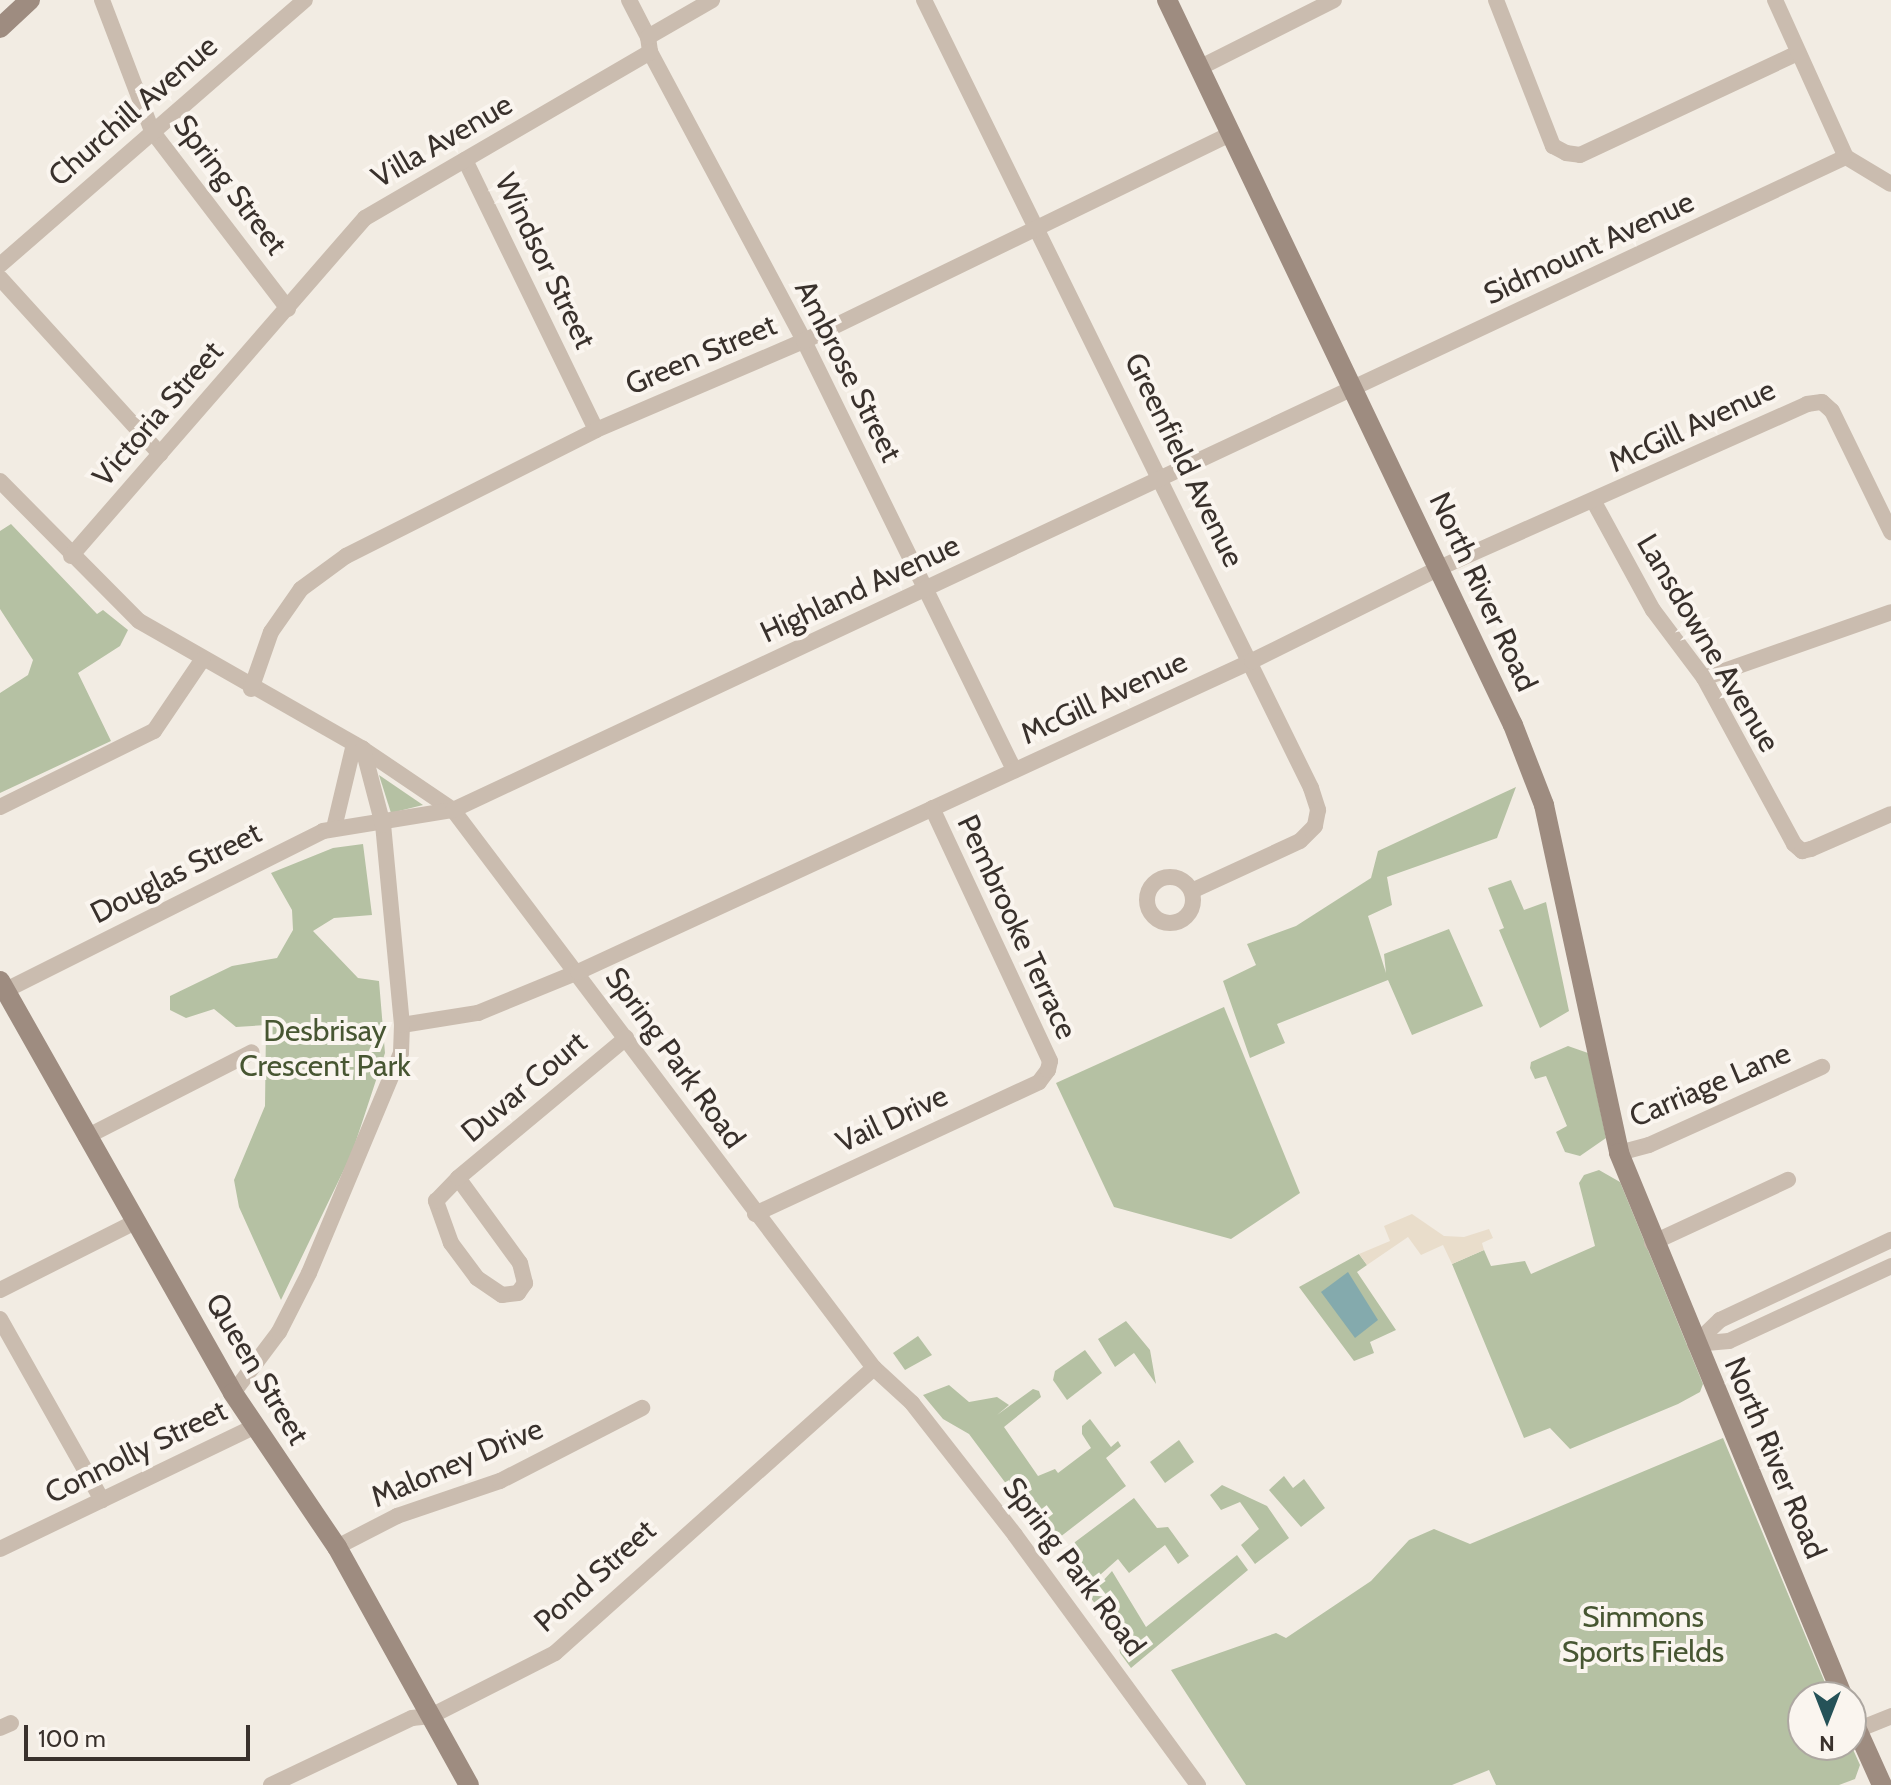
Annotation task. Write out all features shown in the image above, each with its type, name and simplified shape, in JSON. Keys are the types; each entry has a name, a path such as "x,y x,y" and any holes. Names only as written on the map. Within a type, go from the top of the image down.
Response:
{"main road":[{"path":"0,28 30,0"},
{"name":"North River Road","path":"1167,0 1356,389 1437,569 1513,725 1544,805 1619,1153 1652,1243 1836,1681"},
{"name":"Queen Street","path":"2,988 233,1393 337,1547 469,1785"},
{"path":"1867,1752 1882,1785"}],"street":[{"name":"Spring Street","path":"102,0 152,131 288,309"},
{"name":"Churchill Avenue","path":"0,265 305,0"},
{"name":"Ambrose Street","path":"629,0 804,341 1014,770"},
{"name":"Villa Avenue","path":"288,309 365,218 465,160 649,44 712,0"},
{"name":"Greenfield Avenue","path":"924,0 1252,661 1311,788 1318,810 1315,826 1300,841 1194,890"},
{"path":"1199,68 1334,0"},
{"path":"1496,0 1553,146 1566,153 1580,155 1798,53"},
{"path":"1775,0 1846,157 1891,184"},
{"name":"Green Street","path":"251,689 271,632 301,589 346,556 596,430 804,341 1232,133"},
{"name":"Sidmount Avenue","path":"1356,389 1846,157"},
{"name":"Windsor Street","path":"465,160 596,430"},
{"path":"0,278 160,454"},
{"name":"Victoria Street","path":"71,556 288,309"},
{"name":"Highland Avenue","path":"383,825 453,810 926,590 1160,475 1356,389"},
{"name":"McGill Avenue","path":"402,1025 478,1013 578,972 1252,661 1437,569 1594,502 1807,404 1822,402 1832,411 1891,532"},
{"name":"Spring Park Road","path":"3,492 139,621 251,689 358,747 453,810 874,1368 912,1403 1015,1535 1198,1785"},
{"name":"Lansdowne Avenue","path":"1594,502 1653,610 1704,678 1802,851 1891,814"},
{"path":"1704,678 1891,612"},
{"path":"0,807 154,731 202,660"},
{"path":"233,1393 279,1332 336,1217 401,1053 402,1025 383,825 358,747"},
{"path":"334,828 358,747"},
{"name":"Pembrooke Terrace","path":"932,808 1050,1061 1048,1070"},
{"name":"Douglas Street","path":"2,988 334,828 383,825"},
{"name":"Duvar Court","path":"458,1178 520,1263 525,1283 518,1293 502,1295 489,1289 451,1243 436,1201 458,1178 626,1038"},
{"path":"86,1137 252,1052"},
{"name":"Carriage Lane","path":"1619,1153 1649,1145 1822,1067"},
{"name":"Vail Drive","path":"755,1214 1039,1082 1048,1070"},
{"path":"1652,1243 1788,1180"},
{"path":"0,1290 135,1222"},
{"path":"1695,1344 1720,1320 1891,1240"},
{"path":"1695,1344 1729,1341 1891,1266"},
{"path":"0,1319 102,1500"},
{"name":"Pond Street","path":"271,1785 412,1718 431,1716 555,1653 615,1594 874,1368"},
{"name":"Maloney Drive","path":"337,1547 397,1516 500,1481 642,1408"},
{"name":"Connolly Street","path":"0,1549 254,1427"},
{"path":"1867,1721 1891,1716"}],"green space":[{"path":"11,524 97,614 103,610 128,630 120,646 78,673 111,741 0,793 0,693 28,675 33,660 0,609 0,531"},
{"path":"379,775 423,805 391,813"},
{"path":"1516,787 1497,838 1387,877 1392,905 1368,916 1386,973 1384,954 1449,929 1483,1006 1412,1035 1388,980 1277,1024 1285,1043 1250,1058 1223,981 1256,965 1247,944 1296,926 1371,878 1378,851"},
{"name":"Desbrisay Crescent Park","path":"363,844 372,915 334,918 313,931 358,978 379,981 385,1053 352,1153 281,1300 239,1207 234,1180 265,1106 266,1025 236,1027 214,1009 186,1018 170,1010 170,996 232,966 277,958 293,930 292,910 271,873 333,848"},
{"path":"1511,880 1524,910 1546,902 1569,1011 1540,1028 1499,930 1504,928 1488,888"},
{"path":"1224,1007 1300,1193 1231,1239 1114,1207 1056,1083"},
{"path":"1568,1046 1588,1053 1606,1138 1580,1156 1565,1152 1556,1132 1567,1126 1546,1076 1535,1079 1530,1068 1531,1062"},
{"path":"1599,1170 1620,1182 1703,1384 1700,1392 1678,1404 1570,1449 1550,1428 1524,1438 1452,1264 1484,1250 1491,1266 1525,1261 1531,1274 1595,1246 1579,1183 1584,1175"},
{"path":"1359,1254 1367,1265 1357,1272 1396,1330 1370,1342 1374,1353 1354,1361 1299,1287"},
{"path":"1126,1321 1150,1350 1156,1384 1134,1353 1115,1367 1098,1339"},
{"path":"918,1336 932,1355 905,1370 893,1353"},
{"path":"1085,1350 1102,1373 1067,1400 1053,1380 1055,1371"},
{"path":"949,1385 969,1402 997,1397 1009,1405 997,1415 1033,1389 1039,1391 1041,1397 1004,1427 1038,1476 1055,1469 1058,1473 1091,1448 1082,1434 1082,1426 1090,1419 1111,1447 1118,1441 1121,1446 1106,1458 1126,1486 1051,1544 969,1434 943,1419 923,1395"},
{"name":"Simmons Sports Fields","path":"1723,1438 1824,1681 1787,1681 1787,1761 1858,1761 1860,1765 1855,1779 1839,1785 1496,1785 1489,1770 1452,1785 1246,1785 1171,1670 1276,1633 1286,1638 1371,1581 1409,1540 1434,1529 1470,1544"},
{"path":"1179,1440 1194,1462 1165,1483 1150,1462"},
{"path":"1284,1476 1293,1488 1304,1479 1325,1508 1301,1527 1269,1490"},
{"path":"1222,1485 1267,1506 1289,1538 1255,1564 1241,1545 1259,1529 1240,1502 1221,1510 1210,1495"},
{"path":"1134,1498 1157,1528 1168,1527 1189,1556 1178,1564 1165,1545 1129,1573 1118,1559 1083,1590 1059,1554"},
{"path":"1237,1555 1248,1570 1131,1668 1120,1653 1117,1631 1089,1596 1112,1571 1146,1627"}],"shaded area":[{"path":"1412,1214 1444,1236 1464,1237 1489,1229 1493,1238 1482,1243 1484,1250 1452,1264 1443,1245 1421,1255 1408,1237 1367,1265 1359,1254 1390,1241 1384,1226"}],"water":[{"path":"1348,1272 1378,1320 1355,1338 1321,1292"}]}
